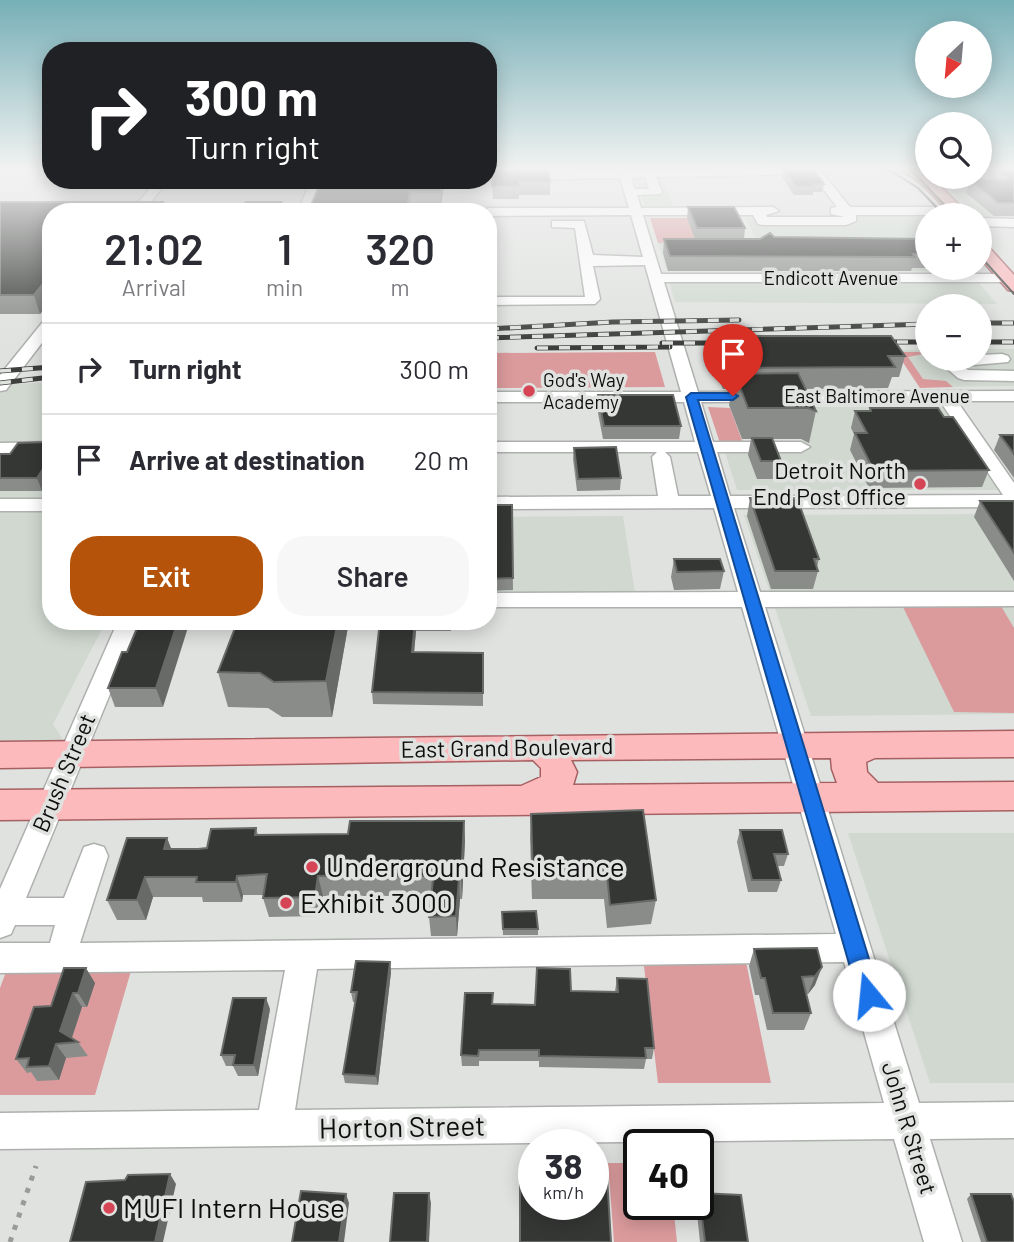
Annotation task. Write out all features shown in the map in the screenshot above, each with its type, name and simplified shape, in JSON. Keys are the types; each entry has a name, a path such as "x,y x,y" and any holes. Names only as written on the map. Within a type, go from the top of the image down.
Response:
{"main road":[{"path":"992,262 1010,282"},
{"name":"East Grand Boulevard","path":"0,755 541,747 1014,744"},
{"path":"872,798 853,783 847,769 849,754 873,745"},
{"path":"517,800 544,796 555,788 560,777 559,767 552,756 541,747"},
{"path":"305,803 297,789 297,776 302,764 316,751"},
{"path":"0,805 1014,796"}],"street":[{"path":"497,301 593,299 580,227"},
{"name":"John R Street","path":"641,227 943,1242"},
{"name":"Endicott Avenue","path":"586,260 652,258 1010,282"},
{"path":"0,386 42,332"},
{"path":"1002,359 956,361 951,365 964,375 1014,376"},
{"path":"945,396 1014,499"},
{"name":"East Baltimore Avenue","path":"497,397 1014,396"},
{"path":"0,448 42,447"},
{"path":"497,447 801,447"},
{"path":"661,457 669,503"},
{"path":"497,503 1014,499"},
{"path":"0,505 42,501"},
{"path":"497,600 1014,598"},
{"name":"Brush Street","path":"2,918 125,630"},
{"path":"65,942 94,856"},
{"path":"2,918 74,912"},
{"path":"0,958 818,950 855,947"},
{"path":"274,1128 303,956"},
{"name":"Horton Street","path":"0,1131 1014,1120"}],"path":[{"path":"10,1242 36,1166"}],"shaded area":[{"path":"653,227 691,227 697,243 658,243"},
{"path":"750,227 915,227 915,271 667,271 658,243 758,244"},
{"path":"669,281 978,282 988,294 915,294 915,303 675,302"},
{"path":"992,349 1014,349 1014,386 919,387 895,350 915,350 915,371 992,371"},
{"path":"655,352 665,387 497,388 497,353"},
{"path":"896,352 915,352 915,356 908,357 915,371 923,379 946,381 953,387 920,388"},
{"path":"42,383 42,630 101,630 53,724 72,754 0,754 0,385"},
{"path":"708,407 730,408 743,443 720,443"},
{"path":"789,407 946,407 1003,490 737,490 724,449 807,449"},
{"path":"1014,514 1014,714 811,716 744,515"},
{"path":"623,516 635,593 497,593 497,517"},
{"path":"1001,606 1014,628 1014,713 954,712 903,607"},
{"path":"848,833 1014,833 1014,1083 930,1083"},
{"path":"135,957 95,1095 0,1095 0,988 11,958"},
{"path":"745,957 771,1083 658,1083 643,958"},
{"path":"609,1163 623,1163 623,1220 675,1220 677,1242 614,1242"}],"building":[{"path":"0,227 42,227 42,285 34,295 0,295"},
{"path":"697,227 745,228 697,228"},
{"path":"770,233 774,237 915,239 915,257 670,256 664,239 760,239"},
{"path":"752,336 891,336 905,356 888,356 895,367 726,368 720,354 737,353 735,347 757,347"},
{"path":"798,373 816,411 808,408 748,408 735,374"},
{"path":"598,395 673,395 681,426 604,426"},
{"path":"870,408 938,408 944,417 953,417 989,470 874,471 855,433 867,433 855,411 871,411"},
{"path":"1000,435 1014,435 1014,454"},
{"path":"752,438 772,438 781,461 761,461"},
{"path":"42,442 42,470 37,478 0,478 0,454 10,454 18,443"},
{"path":"616,447 621,478 578,479 574,448"},
{"path":"750,498 797,498 819,559 814,559 818,571 775,571"},
{"path":"980,501 1014,501 1014,553"},
{"path":"497,505 512,505 513,578 497,579"},
{"path":"674,559 720,559 724,571 677,572"},
{"path":"136,630 175,630 156,688 108,688 122,652 127,652"},
{"path":"234,630 336,630 326,681 274,682 260,673 218,672"},
{"path":"379,630 414,630 412,652 483,653 483,693 372,692"},
{"path":"643,810 656,900 610,905 607,875 533,876 531,814"},
{"path":"350,821 464,821 456,916 429,917 433,879 427,879 427,876 318,876 315,897 263,898 267,874 237,876 236,882 196,882 197,877 145,877 137,900 107,900 127,838 167,838 164,849 198,849 207,848 211,829 256,828 255,835 348,834"},
{"path":"740,830 782,830 788,854 774,854 781,880 752,880"},
{"path":"536,911 538,929 503,929 502,912"},
{"path":"817,948 822,967 815,976 802,977 811,1013 773,1013 765,978 761,978 754,949"},
{"path":"356,961 390,962 376,1076 343,1074 357,992 351,992"},
{"path":"64,968 86,968 78,993 73,993 60,1031 78,1042 56,1044 49,1066 27,1067 29,1058 16,1059 34,1007 51,1006"},
{"path":"537,968 570,969 571,991 618,992 617,978 647,979 654,1048 645,1048 646,1058 539,1056 539,1050 479,1050 478,1056 461,1055 465,993 493,993 492,1004 535,1005"},
{"path":"233,998 266,998 254,1065 233,1065 235,1055 221,1055"},
{"path":"170,1174 155,1242 70,1242 86,1182 125,1180 128,1175"},
{"path":"301,1191 346,1194 339,1242 292,1242"},
{"path":"394,1193 429,1193 427,1242 390,1242"},
{"path":"714,1194 741,1195 748,1242 705,1242 702,1220 714,1220"},
{"path":"971,1194 1011,1194 1014,1202 1014,1242 987,1242"},
{"path":"609,1210 611,1242 520,1242 520,1220 609,1220"}],"tram line":[{"path":"992,269 1014,294"}],"railway":[{"path":"497,328 613,322 739,320"},
{"path":"992,323 1014,323"},
{"path":"497,338 915,324"},
{"path":"875,342 915,342"},
{"path":"992,342 1014,342"},
{"path":"662,343 770,343"},
{"path":"537,348 670,347"},
{"path":"0,371 42,368"},
{"path":"0,383 42,378"}],"place":[{"name":"God's Way Academy","path":"529,391"},
{"name":"Detroit North End Post Office","path":"920,484"},
{"name":"Underground Resistance","path":"312,867"},
{"name":"Exhibit 3000","path":"286,903"},
{"name":"MUFI Intern House","path":"109,1208"}],"route":[{"path":"733,396 691,397 869,995"}]}
